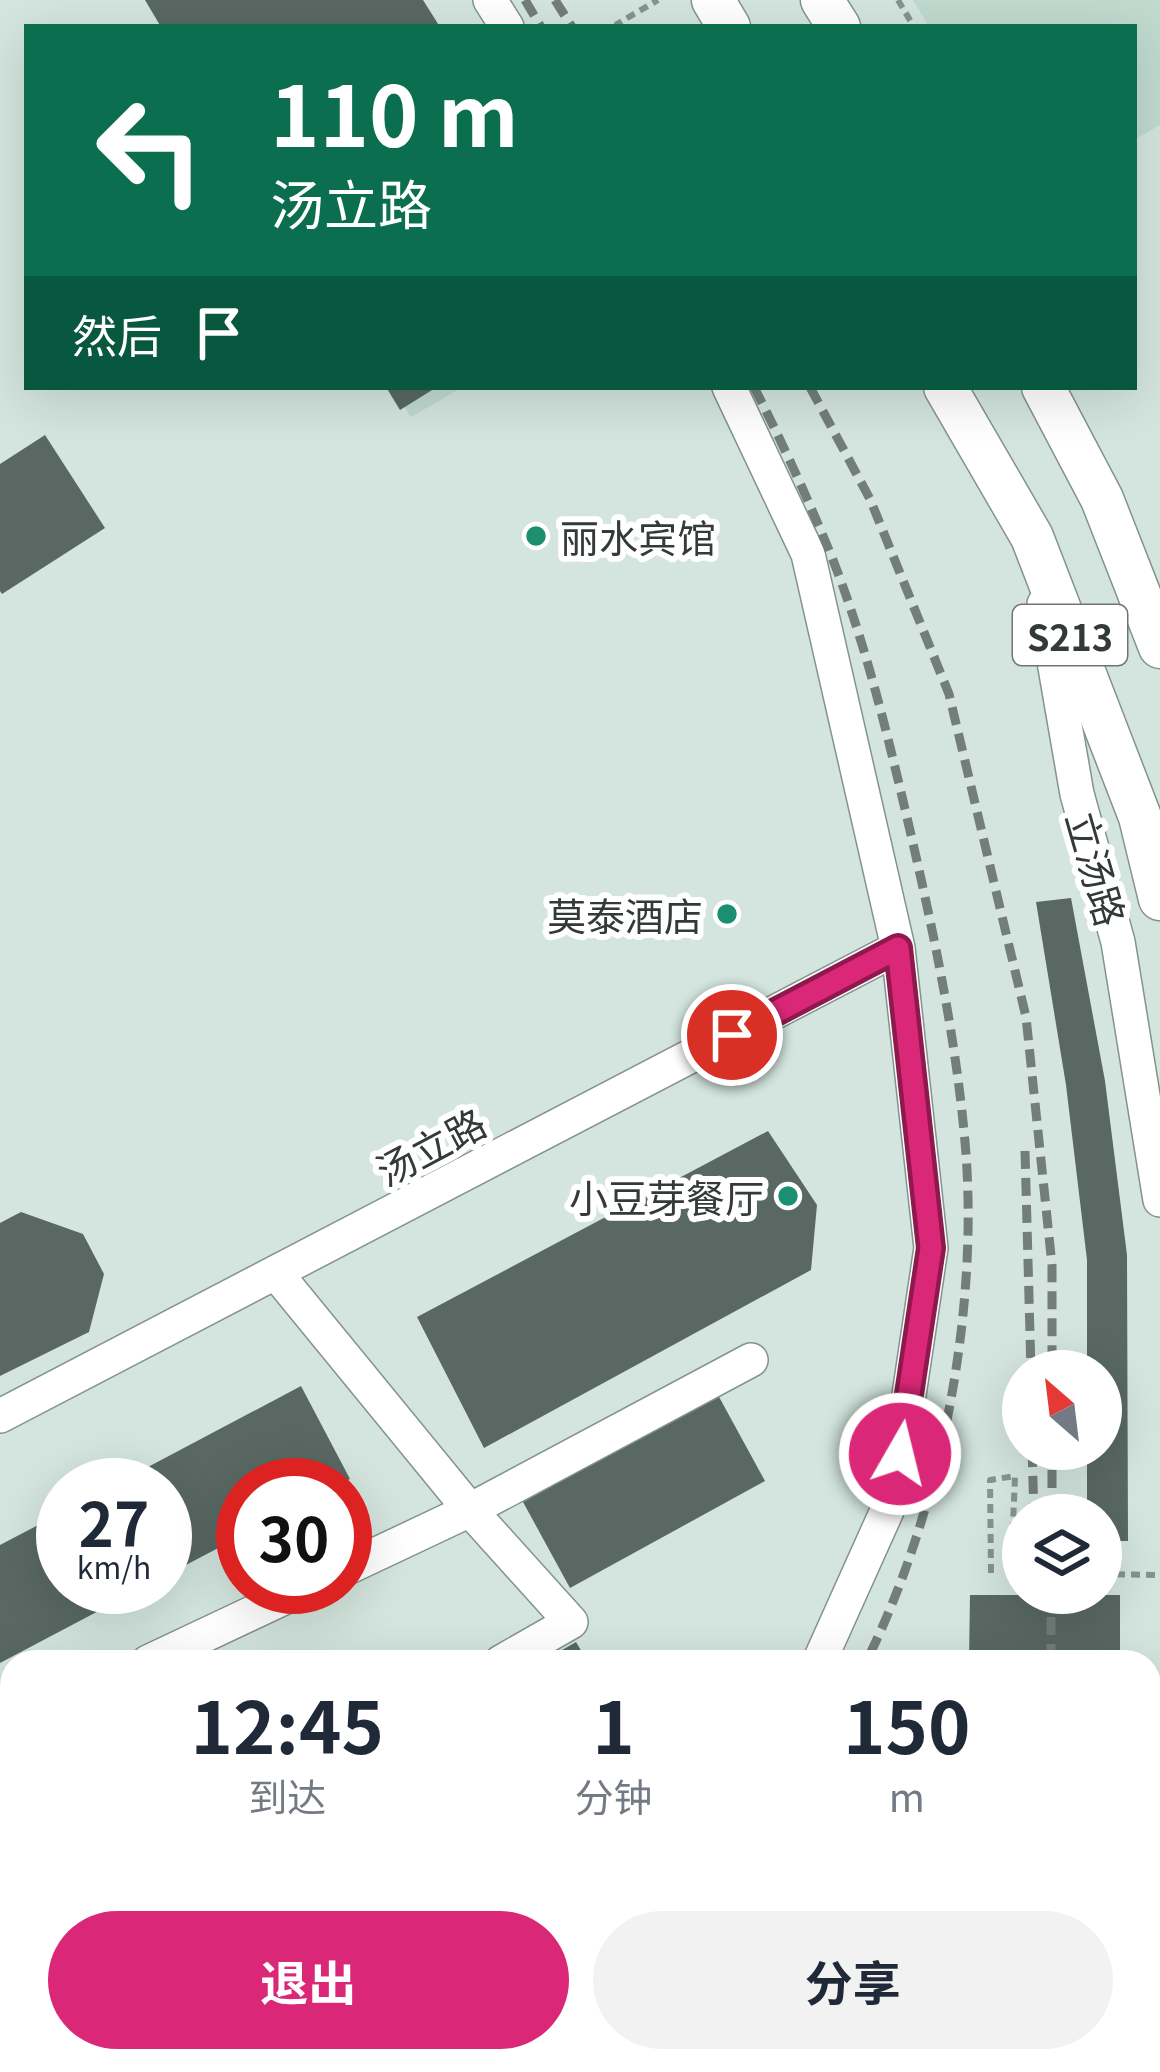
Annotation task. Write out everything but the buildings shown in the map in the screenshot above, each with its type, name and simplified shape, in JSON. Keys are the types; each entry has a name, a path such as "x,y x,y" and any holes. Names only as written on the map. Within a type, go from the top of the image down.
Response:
{"main road":[{"name":"立汤路","path":"946,390 1032,537 1140,817 1160,899"},
{"name":"S213","path":"1045,390 1102,499 1160,647"}],"street":[{"path":"730,390 808,554 898,948 931,1248 894,1495 824,1650"},
{"name":"立汤路","path":"1032,537 1077,794 1118,942 1160,1200"},
{"name":"汤立路","path":"0,1416 898,948"},
{"path":"276,1274 470,1510 571,1622 522,1650"},
{"path":"372,1556 470,1510 752,1360"},
{"path":"173,1650 250,1614"}],"path":[{"path":"620,24 658,0"},
{"path":"898,0 913,24"},
{"path":"991,1573 990,1480 1016,1476 1015,1494"},
{"path":"1122,1574 1160,1575"}],"shaded area":[{"path":"913,0 1160,0 1160,125 1137,138 1137,24 927,24"},
{"path":"394,390 458,390 411,417"}],"railway":[{"path":"525,0 539,24"},
{"path":"555,0 570,24"},
{"path":"755,390 833,560 877,698 937,952 965,1142 966,1273 949,1408 915,1541 871,1650"},
{"path":"812,390 870,499 949,694 1026,1017 1052,1265 1052,1350"},
{"path":"1025,1151 1030,1350"},
{"path":"1033,1470 1033,1494"},
{"path":"1052,1470 1052,1494"},
{"path":"1051,1614 1051,1650"}],"place":[{"name":"丽水宾馆","path":"536,536"},
{"name":"莫泰酒店","path":"727,914"},
{"name":"小豆芽餐厅","path":"788,1196"}],"route":[{"path":"732,1035 898,948 931,1248 900,1454"}]}
